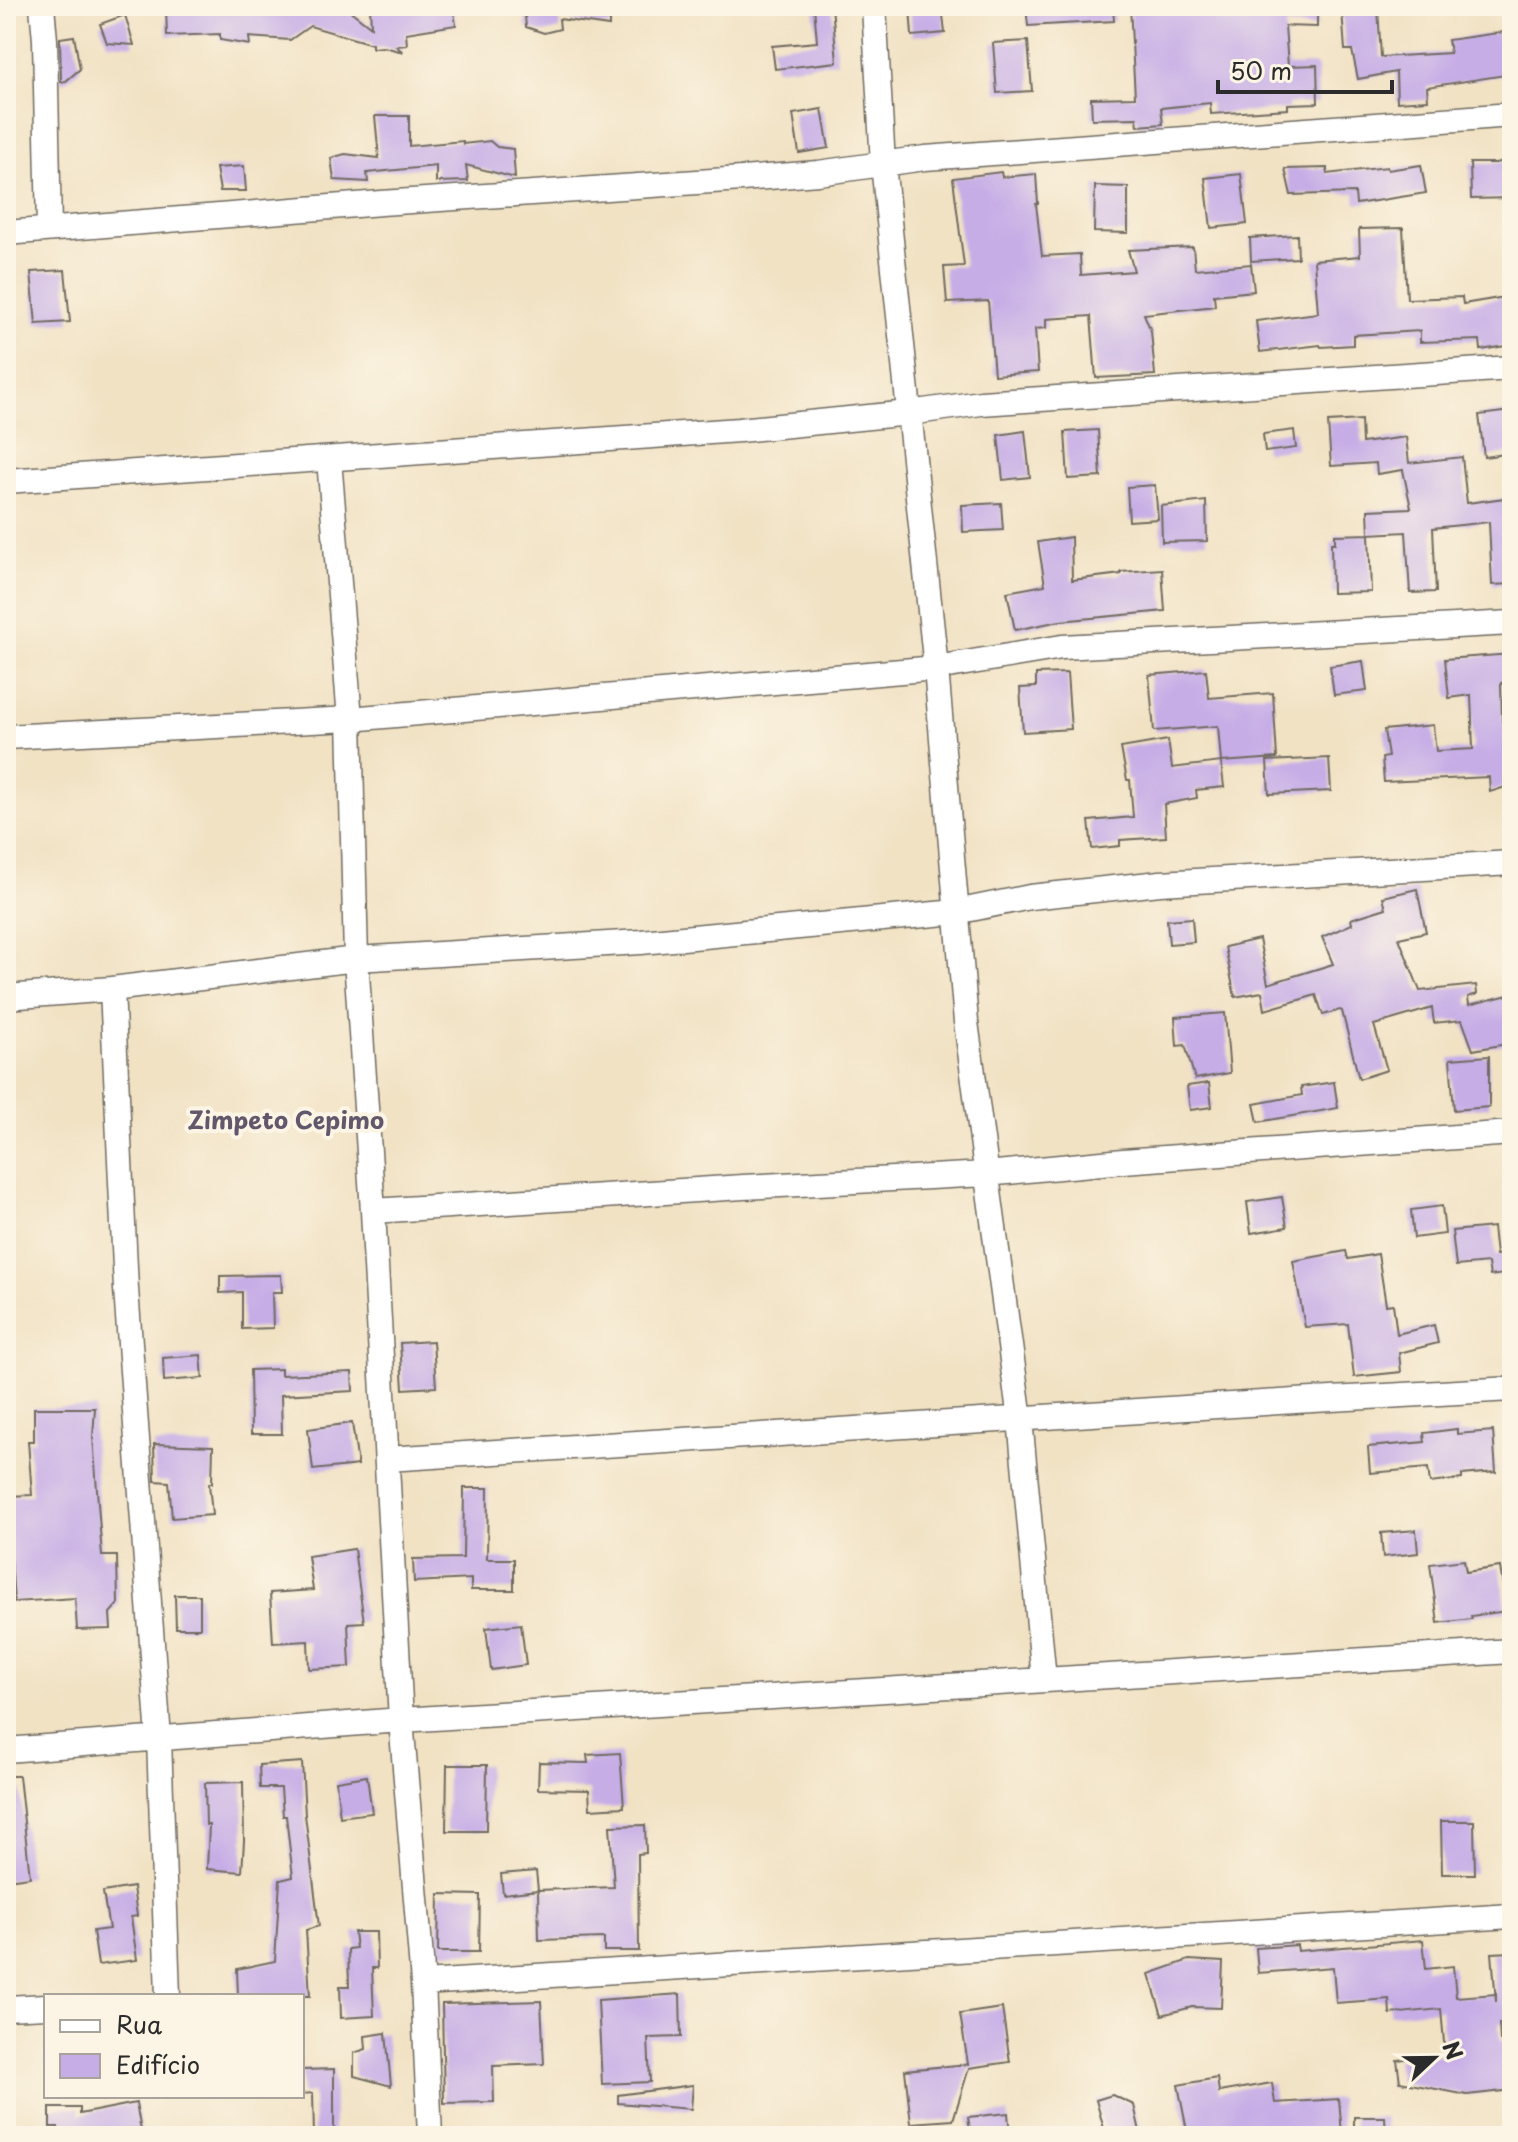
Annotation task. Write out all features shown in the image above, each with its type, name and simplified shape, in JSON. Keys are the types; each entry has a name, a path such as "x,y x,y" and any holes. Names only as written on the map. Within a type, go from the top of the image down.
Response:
{"street":[{"path":"42,6 49,229"},
{"path":"874,6 883,164 936,668 966,1022 1020,1419 1044,1680"},
{"path":"6,233 742,179 818,173 925,158 1512,115"},
{"path":"6,481 739,430 981,403 1512,368"},
{"path":"329,459 350,719 356,959 401,1720 423,1983 430,2136"},
{"path":"6,737 350,719 936,668 1062,647 1512,623"},
{"path":"6,997 112,989 356,959 641,942 956,912 1030,897 1160,883 1512,863"},
{"path":"112,989 126,1289 159,1739 168,1994"},
{"path":"373,1211 986,1174 1139,1159 1512,1133"},
{"path":"387,1459 1512,1389"},
{"path":"6,1750 401,1720 1512,1651"},
{"path":"423,1983 1512,1916"},
{"path":"6,2008 44,2006"}],"building":[{"path":"344,6 371,27 370,6 453,6 456,25 406,33 407,45 396,46 403,52 384,47 372,48 372,44 310,26 290,40 249,37 250,45 220,40 220,34 167,36 166,8"},
{"path":"524,6 609,6 609,26 559,19 560,29 544,33 526,27"},
{"path":"814,6 832,6 837,62 775,69 772,46 817,42"},
{"path":"942,6 945,33 912,36 910,7"},
{"path":"1026,6 1113,6 1114,21 1028,26"},
{"path":"1130,6 1192,6 1192,13 1230,10 1231,13 1284,10 1284,6 1317,6 1317,27 1285,26 1288,66 1317,65 1318,103 1288,104 1288,109 1211,114 1210,103 1161,108 1163,124 1138,126 1137,118 1092,119 1091,98 1135,97"},
{"path":"1378,8 1381,57 1450,53 1448,40 1512,31 1512,74 1427,87 1428,100 1397,102 1396,72 1358,79 1352,50 1345,50 1342,10"},
{"path":"125,15 134,45 107,43 100,24"},
{"path":"74,36 80,69 61,82 60,38"},
{"path":"1028,41 1032,91 997,93 993,43"},
{"path":"822,109 829,148 799,153 793,114"},
{"path":"375,116 409,116 409,146 490,141 497,147 513,149 515,178 466,165 468,181 436,182 436,166 367,173 368,182 334,180 331,158 345,154 379,158"},
{"path":"1512,159 1512,198 1471,199 1470,163"},
{"path":"1421,165 1426,193 1356,204 1355,193 1291,195 1285,169 1327,168 1327,174"},
{"path":"244,166 246,191 220,191 216,168"},
{"path":"1001,172 1002,177 1036,174 1042,256 1080,254 1081,275 1134,271 1128,250 1193,247 1195,269 1251,264 1254,291 1214,295 1215,306 1144,314 1151,331 1155,375 1096,378 1091,316 1046,319 1046,328 1035,329 1038,372 994,375 988,301 947,303 944,267 964,266 953,178"},
{"path":"1241,174 1247,224 1211,228 1205,178"},
{"path":"1095,186 1128,187 1128,233 1094,232"},
{"path":"1403,228 1407,299 1462,297 1463,304 1505,297 1512,345 1481,350 1480,340 1420,342 1420,331 1353,335 1353,345 1320,345 1260,352 1256,321 1318,313 1314,260 1360,256 1359,229"},
{"path":"1297,235 1298,258 1251,261 1250,238"},
{"path":"65,270 70,322 36,324 31,272"},
{"path":"1511,411 1512,453 1484,457 1479,415"},
{"path":"1361,420 1362,443 1406,437 1409,463 1462,457 1467,503 1512,497 1512,584 1492,585 1489,522 1433,528 1436,592 1410,593 1406,532 1369,534 1368,510 1411,508 1403,470 1377,474 1376,463 1331,466 1328,422"},
{"path":"1098,430 1101,477 1068,479 1065,432"},
{"path":"1294,430 1296,448 1265,452 1263,434"},
{"path":"1025,431 1030,477 1003,480 998,435"},
{"path":"1155,485 1158,519 1129,521 1127,487"},
{"path":"1206,501 1207,541 1162,542 1161,506"},
{"path":"1001,503 1003,530 963,532 962,505"},
{"path":"1369,534 1371,592 1332,593 1331,543 1335,543 1335,535"},
{"path":"1071,537 1072,580 1162,569 1165,611 1060,621 1015,630 1007,592 1045,585 1038,542"},
{"path":"1512,654 1512,682 1501,683 1502,721 1512,720 1512,785 1490,792 1489,777 1384,782 1382,758 1388,757 1384,730 1433,725 1436,751 1473,749 1471,695 1449,698 1445,659"},
{"path":"1363,661 1367,691 1334,695 1330,666"},
{"path":"1206,670 1209,698 1273,693 1277,758 1221,762 1218,726 1154,731 1149,675"},
{"path":"1067,673 1071,729 1023,732 1020,688 1036,687 1036,674"},
{"path":"1168,740 1172,768 1221,762 1224,787 1196,790 1197,798 1164,804 1166,837 1120,840 1120,846 1092,849 1089,821 1133,817 1130,780 1127,780 1121,748"},
{"path":"1329,758 1331,791 1269,794 1267,761"},
{"path":"1417,889 1426,932 1399,938 1420,991 1476,985 1477,994 1468,997 1469,1005 1512,994 1512,1043 1473,1050 1462,1020 1434,1023 1432,1008 1374,1025 1387,1070 1359,1079 1342,1011 1323,1015 1316,995 1265,1010 1262,992 1235,997 1225,947 1259,939 1268,984 1333,964 1322,937 1352,924 1351,919 1386,908 1383,897"},
{"path":"1192,918 1194,942 1169,944 1167,920"},
{"path":"1225,1013 1230,1073 1195,1079 1185,1045 1177,1046 1175,1017"},
{"path":"1489,1056 1489,1107 1454,1110 1450,1059"},
{"path":"1334,1082 1338,1108 1258,1122 1254,1104 1302,1095 1301,1087"},
{"path":"1209,1083 1212,1107 1190,1110 1187,1086"},
{"path":"1282,1197 1287,1227 1251,1233 1247,1202"},
{"path":"1442,1206 1445,1234 1414,1238 1411,1210"},
{"path":"1493,1227 1496,1255 1512,1253 1512,1273 1490,1276 1488,1263 1456,1266 1452,1231"},
{"path":"1346,1251 1348,1259 1378,1254 1386,1305 1393,1304 1397,1334 1434,1325 1438,1343 1399,1353 1401,1372 1354,1377 1348,1324 1305,1327 1293,1261"},
{"path":"281,1275 282,1292 272,1292 273,1328 242,1329 242,1292 220,1293 220,1276"},
{"path":"433,1341 436,1387 403,1389 400,1343"},
{"path":"201,1355 203,1378 164,1381 163,1358"},
{"path":"281,1369 281,1375 352,1372 353,1391 281,1395 282,1434 251,1434 250,1370"},
{"path":"34,1408 95,1408 93,1437 102,1556 117,1556 118,1604 110,1613 111,1629 77,1630 75,1598 14,1602 7,1496 32,1495 28,1441 34,1441"},
{"path":"352,1423 358,1465 313,1470 308,1429"},
{"path":"1457,1429 1457,1434 1493,1431 1496,1472 1462,1475 1462,1479 1430,1483 1428,1468 1370,1473 1368,1447 1425,1442 1424,1433"},
{"path":"154,1444 213,1446 212,1483 209,1483 212,1515 172,1518 169,1482 155,1481"},
{"path":"464,1488 488,1488 487,1559 514,1559 514,1590 471,1590 471,1579 414,1582 413,1559 463,1558"},
{"path":"1416,1530 1418,1553 1383,1557 1381,1533"},
{"path":"354,1549 364,1622 348,1623 350,1667 309,1669 308,1641 273,1643 270,1593 313,1590 308,1556"},
{"path":"1464,1560 1466,1572 1500,1567 1507,1611 1438,1623 1430,1564"},
{"path":"175,1595 200,1595 200,1628 176,1628"},
{"path":"521,1624 526,1665 491,1670 486,1628"},
{"path":"620,1753 624,1807 590,1809 589,1790 538,1789 539,1762 588,1763 587,1755"},
{"path":"302,1762 305,1815 319,1926 306,1930 310,1996 238,1994 237,1969 275,1961 280,1880 293,1877 281,1788 260,1788 259,1765"},
{"path":"447,1765 487,1765 486,1831 446,1831"},
{"path":"6,1776 19,1776 30,1877 6,1880"},
{"path":"367,1776 372,1813 340,1817 336,1781"},
{"path":"243,1782 242,1872 207,1869 209,1825 206,1825 205,1783"},
{"path":"1441,1821 1474,1821 1475,1874 1442,1874"},
{"path":"645,1825 646,1853 638,1854 639,1951 604,1951 604,1938 539,1940 538,1890 614,1887 610,1826"},
{"path":"536,1871 538,1890 503,1894 501,1874"},
{"path":"133,1887 137,1916 131,1917 137,1960 98,1965 93,1931 109,1929 103,1892"},
{"path":"439,1894 480,1895 479,1952 438,1952"},
{"path":"354,1932 376,1932 377,1968 372,1968 374,2016 341,2018 340,1986 349,1986 348,1949 356,1948"},
{"path":"1423,1940 1426,1969 1453,1966 1456,1997 1495,1994 1492,1953 1512,1952 1512,2024 1499,2024 1500,2041 1512,2040 1512,2090 1467,2095 1400,2082 1397,2060 1445,2054 1441,2009 1390,2014 1389,1999 1336,2003 1333,1967 1258,1973 1256,1948 1297,1945 1298,1951"},
{"path":"1189,1960 1223,1962 1221,2008 1192,2007 1162,2015 1149,1974"},
{"path":"680,1994 681,2037 648,2038 650,2082 602,2084 598,2000"},
{"path":"541,2001 544,2064 493,2066 494,2102 444,2103 442,2004"},
{"path":"1002,2008 1010,2062 969,2068 953,2120 911,2123 905,2070 968,2064 960,2014"},
{"path":"386,2033 391,2086 354,2076 354,2053 366,2049 365,2036"},
{"path":"334,2069 334,2136 314,2136 313,2093 304,2094 304,2070"},
{"path":"1217,2078 1219,2092 1272,2083 1275,2103 1339,2099 1342,2134 1188,2136 1178,2085"},
{"path":"693,2085 691,2109 618,2103 618,2095"},
{"path":"1112,2095 1134,2105 1141,2136 1106,2136 1096,2100"},
{"path":"136,2103 142,2136 58,2136 58,2127 50,2127 50,2108 80,2108 80,2114"},
{"path":"1008,2113 1010,2136 971,2136 968,2117"},
{"path":"1354,2117 1385,2117 1386,2136 1354,2136"}],"district":[{"name":"Zimpeto Cepimo","path":"286,1119"}]}
